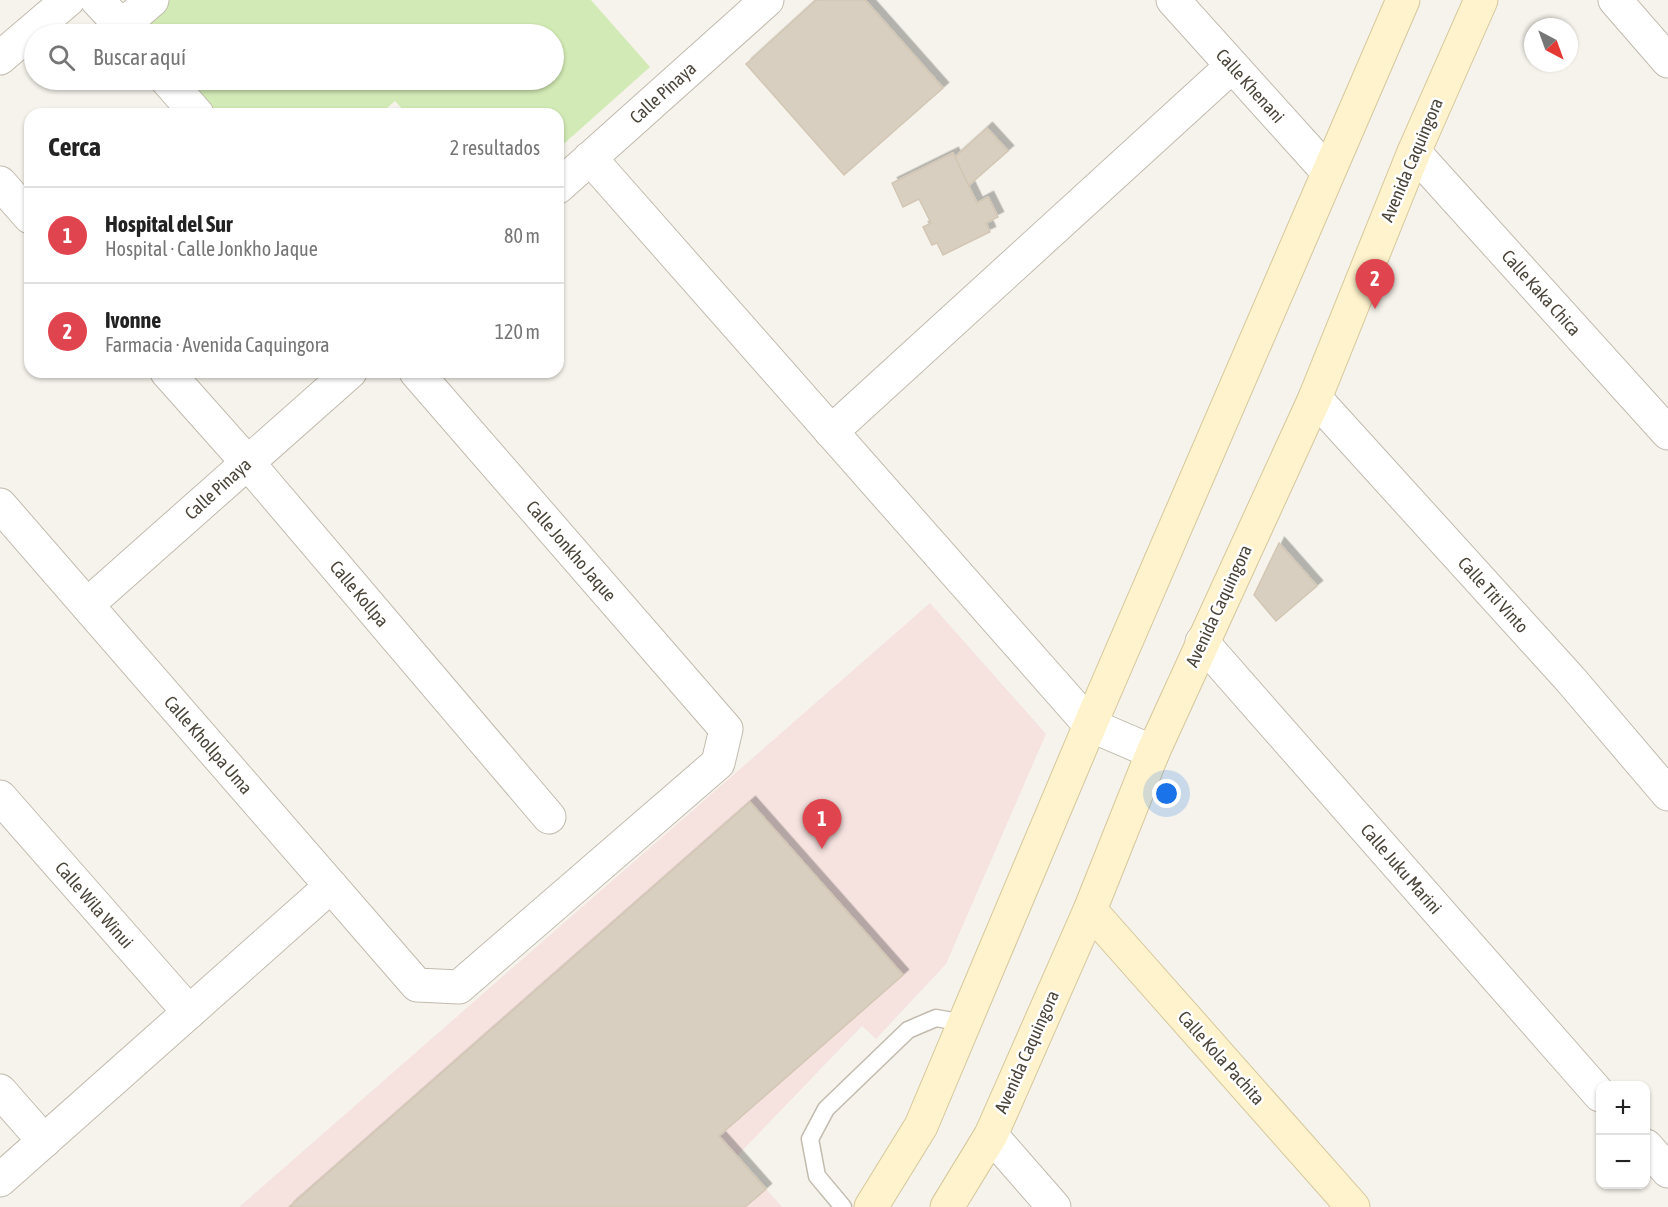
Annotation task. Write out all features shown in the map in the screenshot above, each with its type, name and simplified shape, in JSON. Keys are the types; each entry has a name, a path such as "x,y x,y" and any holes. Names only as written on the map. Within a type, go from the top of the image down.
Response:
{"street":[{"path":"40,24 68,0"},
{"path":"97,0 120,24"},
{"path":"131,24 152,0"},
{"name":"Calle Pinaya","path":"564,182 767,0"},
{"name":"Calle Khenani","path":"1173,0 1328,172"},
{"path":"871,1207 921,1125 1090,725 1403,0"},
{"name":"Avenida Caquingora","path":"947,1207 991,1135 1090,910 1153,752 1315,398 1414,152 1482,0"},
{"path":"1615,0 1668,61"},
{"path":"0,58 24,38"},
{"path":"831,432 1232,66"},
{"path":"176,90 191,108"},
{"name":"Calle Kaka Chica","path":"1414,152 1668,433"},
{"path":"590,158 1090,725 1153,752"},
{"path":"0,183 24,210"},
{"name":"Calle Kollpa","path":"172,378 248,463 549,817"},
{"name":"Calle Pinaya","path":"87,605 343,378"},
{"name":"Calle Jonkho Jaque","path":"417,985 459,987 718,763 726,729 421,378"},
{"name":"Calle Titi Vinto","path":"1315,398 1570,680 1668,794"},
{"name":"Calle Khollpa Uma","path":"0,505 417,985"},
{"name":"Calle Juku Marini","path":"1202,642 1596,1090"},
{"name":"Calle Wila Winui","path":"0,797 189,1012"},
{"path":"0,1180 331,886"},
{"name":"Calle Kola Pachita","path":"1090,910 1353,1207"},
{"path":"0,1091 44,1141"},
{"path":"991,1135 1054,1207"},
{"path":"1650,1151 1668,1171"}],"lane":[{"path":"843,1207 817,1176 810,1139 826,1109 908,1030 936,1018 964,1023"}],"shaded area":[{"path":"930,603 1046,734 946,964 876,1039 862,1026 737,1156 782,1207 239,1207"}],"green space":[{"path":"168,0 591,0 650,67 564,144 564,108 401,108 395,101 387,108 213,108 197,90 564,90 564,24 148,24 148,18"}],"building":[{"path":"816,0 865,0 943,88 844,175 746,64"},
{"path":"987,128 1008,151 968,186 955,157"},
{"path":"953,153 977,203 988,197 998,217 986,223 990,232 943,255 937,243 932,245 923,227 931,223 919,199 903,207 892,183"},
{"path":"1279,543 1317,586 1276,621 1254,595"},
{"path":"750,802 903,975 719,1136 766,1189 745,1207 289,1207"}],"place":[{"name":"Ivonne","path":"1375,309"},
{"name":"Hospital del Sur","path":"822,849"}]}
